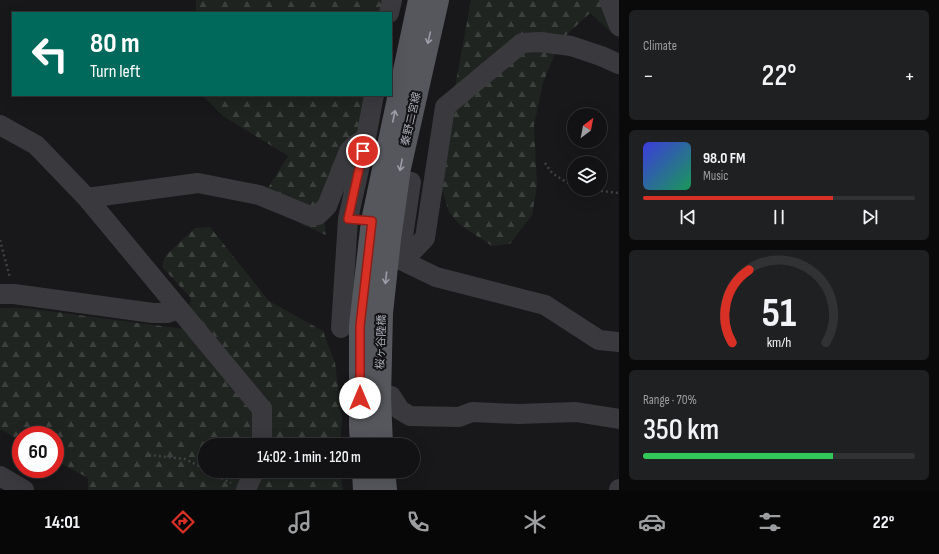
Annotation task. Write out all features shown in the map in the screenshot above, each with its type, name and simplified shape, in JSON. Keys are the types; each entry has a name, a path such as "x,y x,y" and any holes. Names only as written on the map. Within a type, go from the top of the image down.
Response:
{"main road":[{"name":"秦野二宮線","path":"377,232 419,0"},
{"name":"秦野二宮線","path":"377,232 400,168 438,0"},
{"name":"桜ヶ谷陸橋","path":"361,438 360,326 377,232"},
{"name":"桜ヶ谷陸橋","path":"377,232 382,314 380,398 382,438"},
{"path":"363,478 364,490"},
{"path":"385,478 386,490"}],"street":[{"path":"388,12 392,0"},
{"path":"609,0 619,26"},
{"path":"403,261 425,238 445,107 522,43 540,42 571,46 602,56 619,64"},
{"path":"341,328 348,219 374,96"},
{"path":"0,124 36,145 87,198 262,409 262,438"},
{"path":"87,198 198,183 259,195 310,216 318,216 330,200 349,151 366,138"},
{"path":"403,261 401,250 410,182"},
{"path":"348,219 377,232"},
{"path":"403,261 436,277 545,304 599,340 619,342"},
{"path":"7,294 153,313 168,313 178,309"},
{"path":"372,438 371,420 385,396 391,396 400,410 410,416 459,417 472,412 518,414 576,412 619,419"},
{"path":"0,476 24,490"},
{"path":"240,488 248,478"},
{"path":"375,478 376,490"}],"path":[{"path":"545,163 552,172 567,182"},
{"path":"607,192 619,193"},
{"path":"0,240 7,294"},
{"path":"149,454 185,459 198,466"},
{"path":"221,478 240,488"}],"green space":[{"path":"196,0 389,0 386,12 196,12"},
{"path":"471,0 619,0 619,39 590,13 560,41 543,83 534,125 537,186 532,215 510,244 492,246 459,224 449,212 441,186 447,131"},
{"path":"203,96 368,96 360,134 322,199 326,235 303,225 285,213 268,188 288,156 223,116"},
{"path":"210,227 269,301 323,331 335,363 342,419 341,438 198,438 198,478 341,478 343,490 88,490 88,478 64,465 64,426 12,426 12,436 0,429 0,308 25,308 184,329 191,298 162,267 165,256 195,228"}],"route":[{"path":"360,398 360,326 372,221 348,219 363,151"}]}
